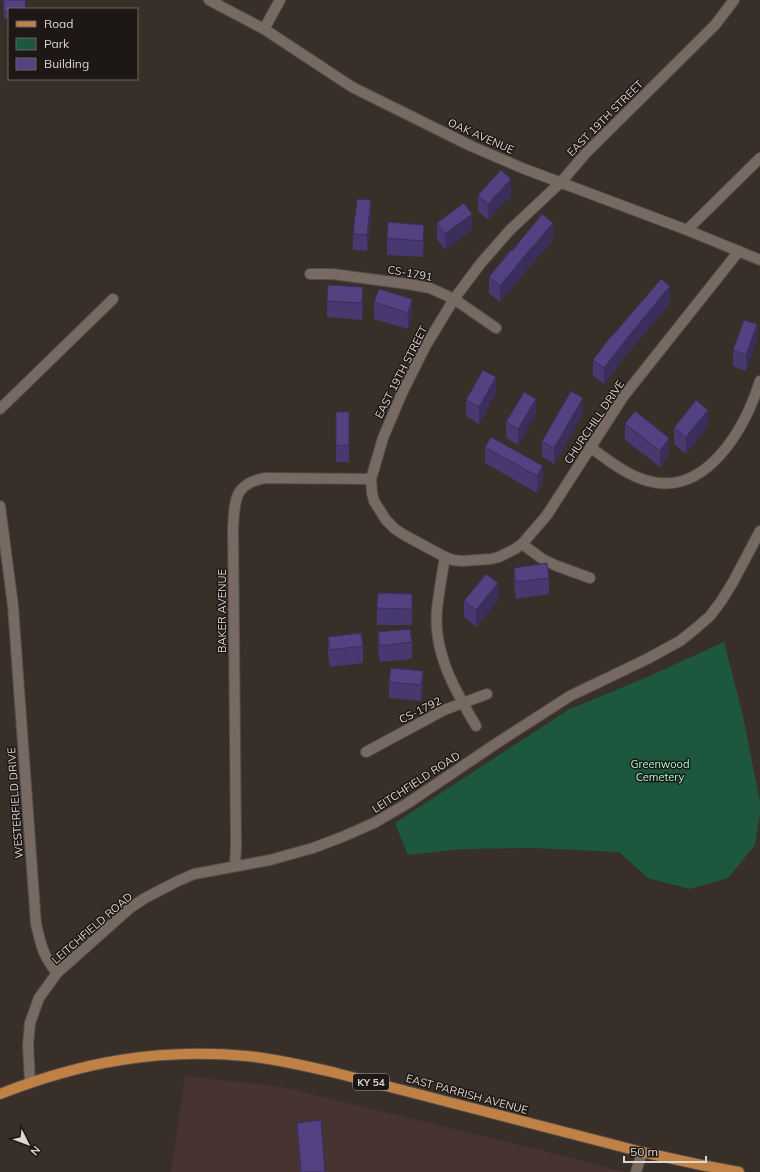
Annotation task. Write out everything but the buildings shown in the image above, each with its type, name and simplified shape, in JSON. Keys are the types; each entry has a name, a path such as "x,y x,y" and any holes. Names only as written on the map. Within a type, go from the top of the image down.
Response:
{"main road":[{"name":"EAST PARRISH AVENUE","path":"0,1094 30,1082 104,1062 161,1055 219,1054 248,1056 299,1064 642,1152 739,1172"}],"street":[{"name":"OAK AVENUE","path":"209,0 264,29 352,86 471,146 522,168 687,230 760,260"},
{"path":"264,29 280,0"},
{"name":"EAST 19TH STREET","path":"445,557 406,536 395,528 386,520 374,501 372,493 371,479 383,438 402,393 425,347 454,299 481,263 510,230 561,182 586,153 715,25 734,0"},
{"path":"687,230 760,158"},
{"name":"CHURCHILL DRIVE","path":"445,557 462,561 491,559 508,553 522,544 547,515 623,397 739,251"},
{"name":"CS-1791","path":"310,274 332,274 430,288 454,299 496,328"},
{"path":"0,409 113,299"},
{"path":"590,447 629,474 647,481 669,483 691,477 701,472 712,463 735,436 747,414 760,381"},
{"name":"BAKER AVENUE","path":"235,866 233,528 236,502 240,491 246,484 265,478 371,479"},
{"name":"WESTERFIELD DRIVE","path":"0,506 13,606 36,924 42,950 57,973"},
{"name":"LEITCHFIELD ROAD","path":"30,1082 28,1045 30,1023 39,998 57,973 130,908 145,898 194,874 270,860 313,848 374,823 408,803 570,696 647,659 680,641 710,616 722,600 760,531"},
{"path":"522,544 544,560 590,578"},
{"path":"445,557 437,610 438,638 448,676 476,726"},
{"name":"CS-1792","path":"366,752 444,710 487,694"},
{"path":"636,1172 642,1152"}],"shaded area":[{"path":"185,1076 282,1087 625,1172 171,1172"}],"green space":[{"name":"Greenwood Cemetery","path":"724,642 743,716 760,802 760,813 755,845 728,878 690,889 648,878 619,852 533,848 462,849 408,855 395,823 568,710 647,677"}]}
